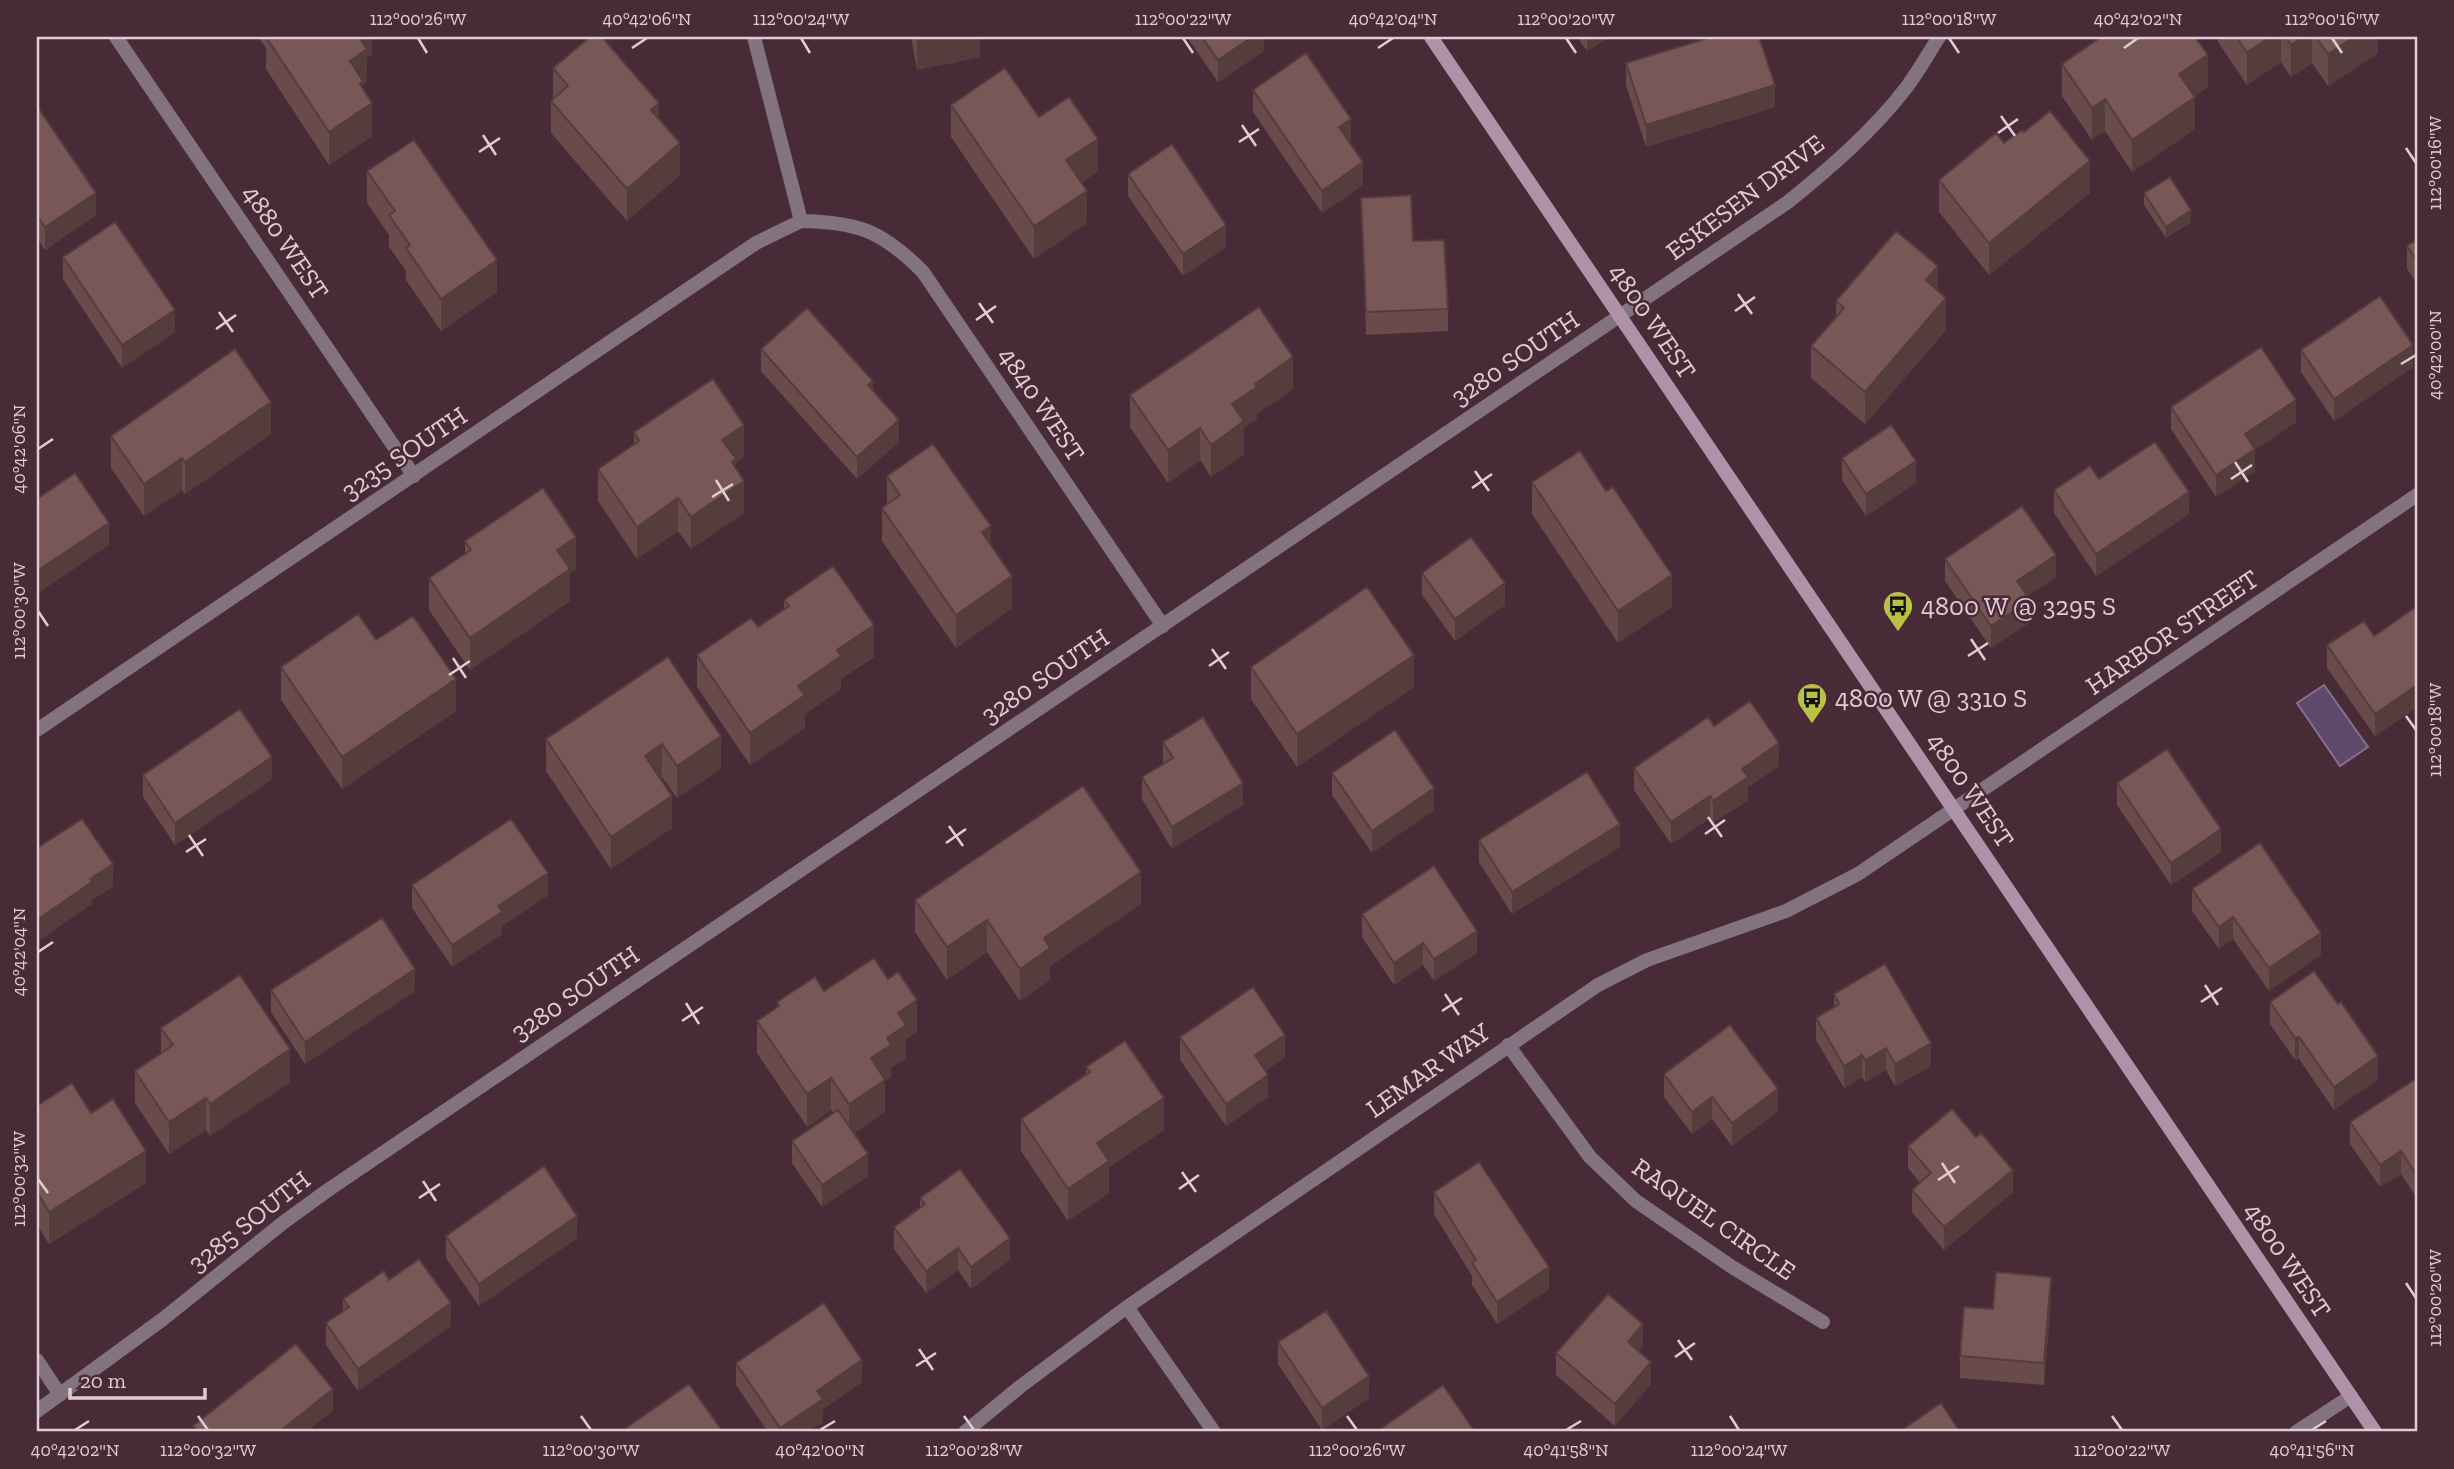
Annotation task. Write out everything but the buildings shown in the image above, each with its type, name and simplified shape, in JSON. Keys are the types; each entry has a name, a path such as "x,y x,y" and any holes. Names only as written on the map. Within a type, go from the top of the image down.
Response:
{"main road":[{"name":"4800 WEST","path":"1431,37 2375,1432"}],"street":[{"name":"4880 WEST","path":"116,37 414,476"},
{"path":"754,37 802,221"},
{"name":"ESKESEN DRIVE","path":"1620,317 1788,202 1828,170 1869,131 1906,87 1939,37"},
{"name":"3235 SOUTH","path":"37,730 756,243 802,221"},
{"name":"4840 WEST","path":"802,221 838,222 870,231 897,247 923,272 1163,626"},
{"name":"3280 SOUTH","path":"497,1075 1620,317"},
{"name":"HARBOR STREET","path":"1954,809 2417,495"},
{"name":"LEMAR WAY","path":"965,1432 1021,1386 1127,1307 1598,985 1647,960 1786,911 1858,874 1954,809"},
{"name":"RAQUEL CIRCLE","path":"1508,1045 1590,1157 1636,1201 1732,1266 1824,1322"},
{"name":"3285 SOUTH","path":"37,1411 163,1320 317,1198 497,1075"},
{"path":"1127,1307 1214,1432"},
{"path":"37,1360 60,1395"},
{"path":"2296,1432 2351,1396"}],"shaded area":[{"path":"2324,685 2368,747 2340,766 2297,703"}],"place":[{"name":"4800 W @ 3295 S","path":"1898,633"},
{"name":"4800 W @ 3310 S","path":"1812,725"}]}
